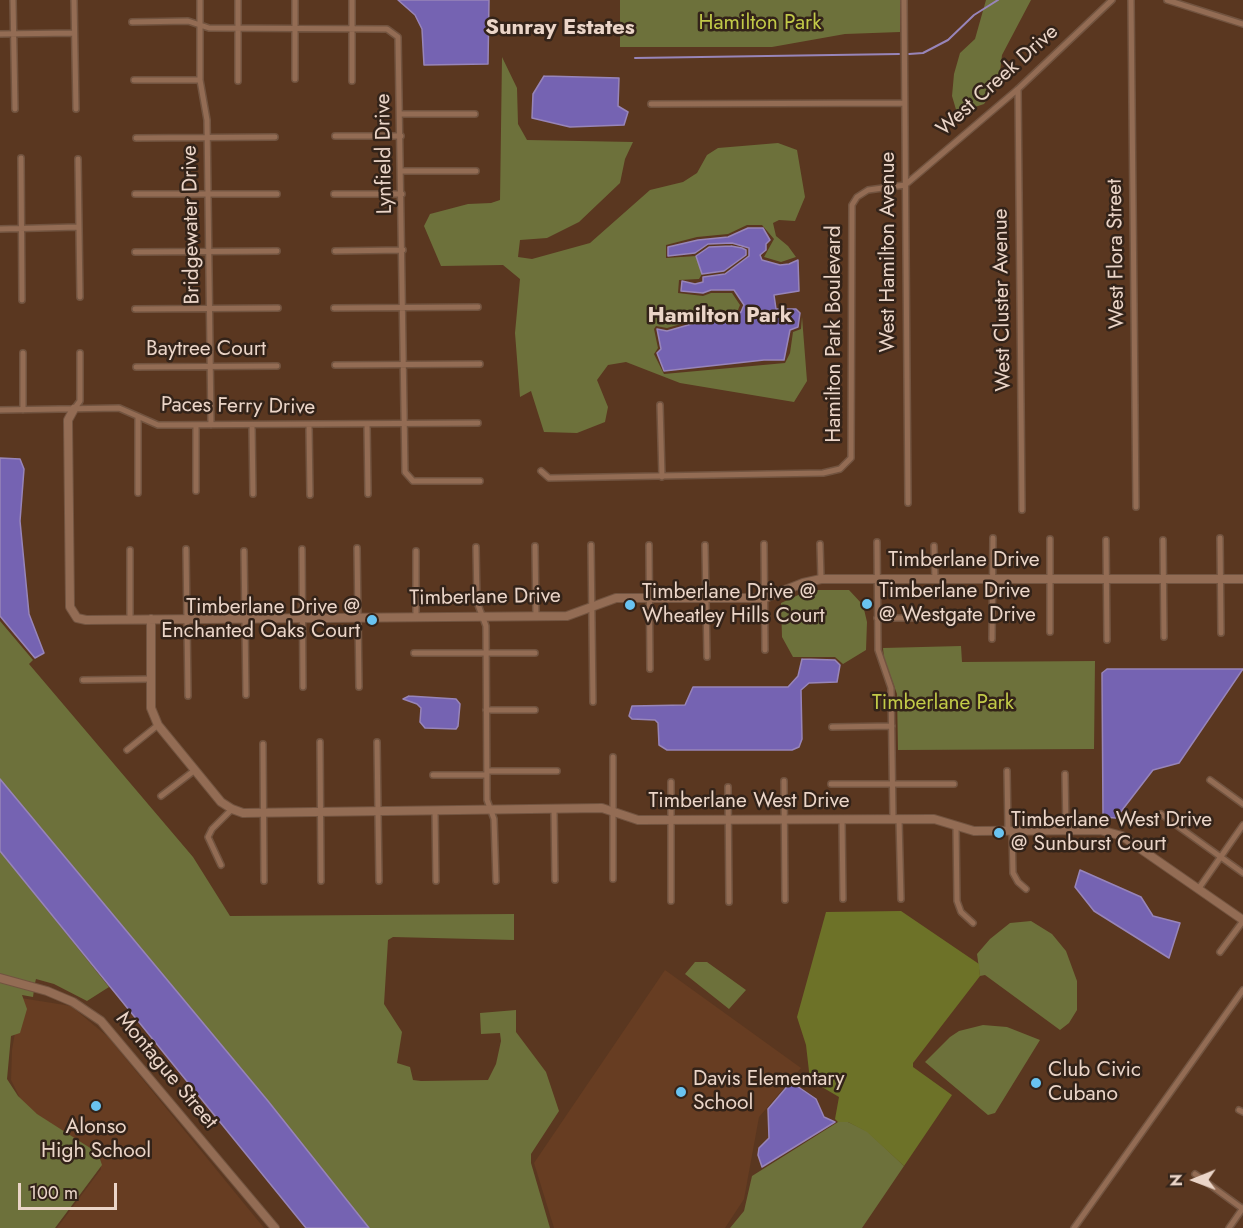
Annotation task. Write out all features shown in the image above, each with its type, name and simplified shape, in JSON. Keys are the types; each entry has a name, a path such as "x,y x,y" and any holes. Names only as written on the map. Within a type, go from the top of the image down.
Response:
{"street":[{"path":"13,0 15,109"},
{"path":"74,0 76,109"},
{"name":"Bridgewater Drive","path":"200,0 200,80 208,138 211,425"},
{"path":"238,0 238,81"},
{"path":"295,0 295,80"},
{"path":"352,0 352,81"},
{"name":"West Hamilton Avenue","path":"904,0 908,503"},
{"name":"West Creek Drive","path":"905,185 1018,89 1112,0"},
{"name":"West Flora Street","path":"1131,0 1136,507"},
{"path":"1167,0 1243,24"},
{"name":"Lynfield Drive","path":"132,22 188,21 209,28 387,29 398,37 402,171 405,472 413,481 480,481"},
{"path":"0,34 74,33"},
{"path":"134,80 200,80"},
{"name":"West Cluster Avenue","path":"1018,89 1022,510"},
{"path":"651,104 904,103"},
{"path":"401,114 476,114"},
{"path":"335,136 401,136"},
{"path":"136,138 275,137"},
{"path":"21,158 22,300"},
{"path":"78,159 80,297"},
{"path":"402,171 476,171"},
{"name":"Hamilton Park Boulevard","path":"541,471 549,478 824,473 840,469 851,458 852,205 857,196 868,190 905,185"},
{"path":"135,194 277,194"},
{"path":"334,194 402,194"},
{"path":"0,228 78,227"},
{"path":"335,250 403,250"},
{"path":"135,252 277,251"},
{"path":"334,308 478,307"},
{"path":"135,309 278,308"},
{"path":"23,353 23,410"},
{"path":"74,409 80,402 80,353"},
{"path":"335,365 480,364"},
{"name":"Baytree Court","path":"136,367 277,366"},
{"path":"660,405 662,477"},
{"name":"Paces Ferry Drive","path":"0,410 118,408 158,425 478,423"},
{"name":"Timberlane Drive","path":"74,409 68,420 70,607 77,618 567,616 616,598 765,598 803,583 821,579 1243,579"},
{"path":"138,417 138,493"},
{"path":"367,424 368,494"},
{"path":"196,425 196,491"},
{"path":"252,425 253,494"},
{"path":"309,425 310,495"},
{"path":"992,639 993,538"},
{"path":"1220,538 1221,633"},
{"path":"1050,539 1050,632"},
{"path":"1106,540 1107,640"},
{"path":"1163,540 1164,638"},
{"path":"877,542 878,650 891,688 893,783 901,899"},
{"path":"820,543 821,579"},
{"path":"764,544 765,650"},
{"path":"591,545 593,702"},
{"path":"649,545 650,669"},
{"path":"705,545 707,657"},
{"path":"535,546 536,616"},
{"path":"934,546 935,579"},
{"path":"476,547 477,602 486,626 487,800 494,819 496,881"},
{"path":"357,548 359,687"},
{"path":"186,549 188,696"},
{"path":"302,549 303,687"},
{"path":"130,550 130,619"},
{"path":"244,550 246,695"},
{"path":"416,551 416,617"},
{"path":"877,618 932,618"},
{"path":"151,619 151,708 158,725 222,802 232,809 212,829 208,837 221,865"},
{"path":"414,653 536,653"},
{"path":"83,680 151,679"},
{"path":"486,710 535,710"},
{"path":"127,750 158,725"},
{"path":"832,727 892,726"},
{"path":"320,742 321,881"},
{"path":"377,742 379,881"},
{"path":"263,744 264,881"},
{"path":"613,757 614,879"},
{"path":"162,796 195,770"},
{"path":"433,775 557,771"},
{"path":"1007,771 1013,873 1026,889"},
{"path":"1065,774 1066,830"},
{"path":"1210,780 1243,804"},
{"path":"784,781 785,900"},
{"path":"671,782 671,901"},
{"path":"831,784 954,784"},
{"path":"728,787 729,902"},
{"name":"Timberlane West Drive","path":"232,809 243,813 613,810 638,820 934,819 974,831 1100,830 1122,836 1243,920"},
{"path":"554,809 555,880"},
{"path":"435,810 436,881"},
{"path":"1161,814 1243,873"},
{"path":"842,819 843,899"},
{"path":"1198,888 1243,825"},
{"path":"957,826 957,901 961,912 973,923"},
{"path":"1220,952 1243,920"},
{"name":"Montague Street","path":"0,978 47,991 72,1002 101,1021 275,1228"},
{"path":"1074,1228 1243,990"},
{"path":"1195,1174 1243,1208 1228,1228"}],"shaded area":[{"path":"398,0 489,0 488,64 424,65 422,29 415,15"},
{"path":"544,76 619,78 618,106 628,112 624,125 570,127 532,118 533,94"},
{"path":"748,228 763,228 770,240 766,244 766,250 760,255 762,260 780,265 798,260 799,291 774,295 776,309 796,309 800,313 798,327 790,330 784,360 764,360 664,371 657,353 661,349 657,329 667,331 720,316 732,317 741,312 744,305 734,290 711,290 703,293 681,291 682,281 695,284 703,282 703,277 725,274 749,256 749,248 732,243 708,244 695,253 668,256 668,247 698,240 728,237"},
{"path":"731,246 746,250 746,255 724,271 702,274 696,256 709,247"},
{"path":"0,458 20,459 24,469 20,521 29,614 44,653 35,658 0,616"},
{"path":"802,659 835,660 840,665 837,682 809,683 801,690 802,739 799,747 792,750 667,750 659,745 658,723 655,720 632,719 629,716 632,706 685,705 693,687 788,687 798,676"},
{"path":"1107,669 1243,669 1179,763 1153,770 1116,818 1103,817 1102,673"},
{"path":"409,696 456,699 460,704 458,726 456,729 425,728 420,722 421,708 403,699"},
{"path":"0,779 268,1101 369,1228 306,1228 0,851"},
{"path":"1080,870 1141,897 1153,916 1180,923 1169,958 1094,911 1075,887"},
{"name":"Davis Elementary School","path":"665,970 801,1068 759,1117 744,1199 725,1228 554,1228 534,1163"},
{"name":"Alonso High School","path":"21,998 71,1006 108,1037 264,1228 57,1228 101,1169 100,1156 35,1113 20,1098 11,1080 12,1050"},
{"path":"791,1082 816,1099 824,1117 835,1122 762,1167 758,1155 759,1148 769,1138 768,1109"}],"green space":[{"name":"Hamilton Park","path":"620,0 900,0 900,32 845,34 772,47 620,47"},
{"path":"986,0 1031,0 1002,55 999,81 984,104 957,113 952,96 954,74 960,53 975,39"},
{"path":"502,57 517,88 518,124 527,140 633,142 625,159 620,183 579,222 547,238 520,240 518,257 532,259 590,243 650,190 683,182 697,173 707,155 718,148 778,143 797,150 805,197 795,221 779,220 773,223 776,236 796,257 781,262 764,257 774,239 762,225 747,225 728,234 697,237 666,245 666,258 696,256 701,267 702,274 699,279 679,280 678,293 703,296 711,293 732,293 740,305 738,310 731,314 719,313 667,328 656,326 654,329 658,348 654,354 664,374 785,363 790,353 793,332 801,329 802,317 807,381 794,402 680,383 626,362 608,365 597,380 608,407 605,422 577,433 544,432 531,391 520,397 515,333 520,279 503,265 441,266 424,226 430,214 468,204 491,203 500,200"},
{"path":"809,590 849,590 863,605 867,622 866,650 843,664 835,657 793,657 782,637 781,603"},
{"path":"0,621 33,660 29,664 193,857 230,916 514,914 514,940 393,937 388,940 384,1004 402,1032 397,1063 410,1067 413,1080 421,1081 488,1080 496,1064 501,1041 500,1033 481,1034 480,1013 516,1010 516,1032 546,1072 559,1111 531,1154 531,1163 550,1228 369,1228 268,1101 0,779"},
{"name":"Timberlane Park","path":"961,646 962,662 1095,661 1094,749 898,750 897,694 884,658 883,648"},
{"path":"0,851 109,987 87,1001 54,984 36,979 35,983 0,975"},
{"path":"901,911 979,964 980,976 913,1063 913,1067 952,1095 904,1166 867,1132 848,1122 838,1122 835,1119 839,1097 810,1080 806,1045 797,1017 826,912"},
{"path":"1031,921 1052,934 1066,951 1077,981 1077,1010 1069,1023 1060,1030 985,975 980,976 977,954 990,939 1010,923"},
{"path":"695,962 707,962 746,990 729,1009 685,974"},
{"path":"0,982 34,990 33,997 22,995 27,1009 20,1033 11,1036 7,1079 18,1096 37,1114 98,1153 102,1165 55,1228 0,1228"},
{"path":"983,1025 1007,1027 1040,1040 995,1113 988,1115 925,1062 959,1031"},
{"path":"838,1122 848,1122 867,1131 904,1166 862,1228 730,1228 744,1211 752,1176"}],"waterway":[{"path":"909,54 923,53 948,40 974,15 998,0"},
{"path":"635,58 899,54"}],"place":[{"name":"Timberlane Drive @ Westgate Drive","path":"867,604"},
{"name":"Timberlane Drive @ Wheatley Hills Court","path":"630,605"},
{"name":"Timberlane Drive @ Enchanted Oaks Court","path":"372,620"},
{"name":"Timberlane West Drive @ Sunburst Court","path":"999,833"},
{"name":"Club Civic Cubano","path":"1036,1083"},
{"name":"Davis Elementary School","path":"681,1092"},
{"name":"Alonso High School","path":"96,1106"}],"district":[{"name":"Sunray Estates","path":"560,29"},
{"name":"Hamilton Park","path":"720,317"}]}
